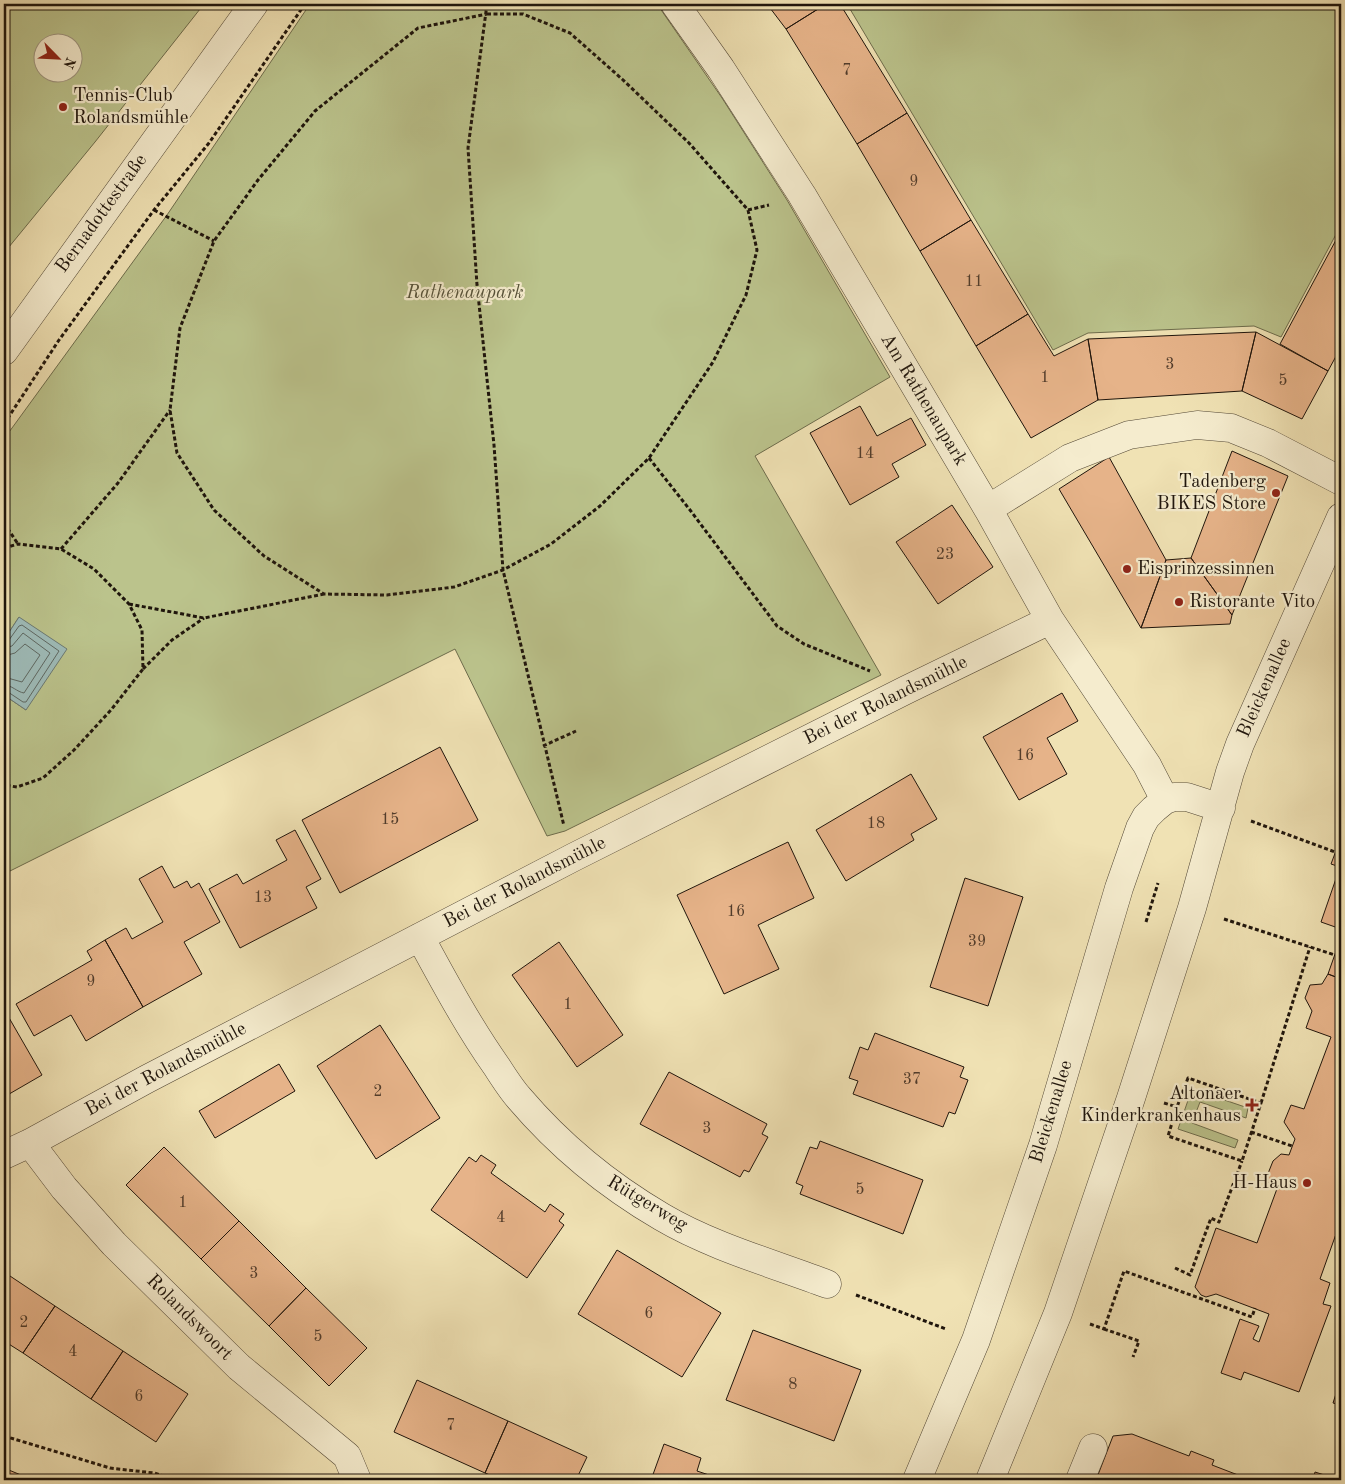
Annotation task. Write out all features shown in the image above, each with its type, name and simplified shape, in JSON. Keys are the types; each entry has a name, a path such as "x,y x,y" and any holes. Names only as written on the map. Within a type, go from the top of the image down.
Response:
{"street":[{"name":"Bernadottestraße","path":"4,351 254,4"},
{"name":"Am Rathenaupark","path":"675,4 721,69 802,195 988,509 1050,620 1148,765 1165,800"},
{"path":"988,509 1070,458 1129,435 1197,425 1231,428 1268,443 1341,481"},
{"name":"Bleickenallee","path":"990,1480 1058,1313 1131,1098 1192,908 1230,772 1240,744 1341,517"},
{"name":"Bei der Rolandsmühle","path":"4,1155 574,857 906,690 1050,620"},
{"path":"1165,800 1174,797 1187,797 1221,808"},
{"name":"Bleickenallee","path":"917,1480 976,1340 1043,1145 1119,888 1143,822 1165,800"},
{"name":"Rütgerweg","path":"420,937 449,992 518,1098 556,1137 599,1174 663,1217 705,1238 827,1284"},
{"name":"Rolandswoort","path":"30,1142 64,1188 114,1244 238,1367 347,1456 357,1480"},
{"path":"1080,1480 1093,1448"}],"path":[{"path":"4,424 59,340 154,210 209,143 305,4"},
{"path":"487,4 468,148 477,285 494,445 503,570 543,746 565,831 574,857"},
{"path":"129,604 204,618 324,594 387,595 454,587 503,570 551,544 600,506 649,458 713,362 746,295 757,250 748,210 689,143 622,79 570,33 523,14 487,14 418,28 315,111 258,180 214,241 180,328 170,410 178,452 214,510 264,556 324,594"},
{"path":"154,210 214,241"},
{"path":"61,549 118,483 170,410"},
{"path":"649,458 776,626 804,644 882,675 906,690"},
{"path":"4,523 18,544"},
{"path":"4,548 18,544 61,549 94,570 129,604 142,630 143,669"},
{"path":"4,785 16,787 43,778 74,750 111,710 143,669 172,640 204,618"},
{"path":"543,746 576,731"},
{"path":"1251,821 1335,852"},
{"path":"1220,917 1334,955"},
{"path":"1175,1268 1190,1274 1211,1218 1219,1222 1242,1161 1310,947"},
{"path":"1242,1161 1168,1136 1177,1107 1188,1078 1261,1103"},
{"path":"1159,1101 1177,1107"},
{"path":"1251,1132 1292,1146"},
{"path":"1104,1329 1124,1271 1252,1317 1255,1308"},
{"path":"827,1284 976,1340"},
{"path":"1096,1326 1139,1341 1133,1357"},
{"path":"4,1436 110,1468 154,1473 176,1480"}],"green space":[{"name":"Tennis-Club Rolandsmühle","path":"4,4 204,4 4,253"},
{"name":"Rathenaupark","path":"310,4 657,4 722,98 787,200 890,377 755,456 881,675 565,831 547,836 455,649 4,874 4,695 26,710 19,617 4,640 4,439 167,215"},
{"path":"847,4 1341,4 1341,225 1281,337 1254,326 1088,333 1053,350"},
{"path":"1192,1089 1248,1108 1246,1118 1200,1102 1192,1123 1238,1140 1235,1148 1178,1129"}],"water":[{"path":"19,617 67,649 26,710 4,695 4,640"}],"building":[{"path":"767,4 826,4 786,29"},
{"path":"826,4 840,4 907,113 857,144 786,29"},
{"path":"907,113 971,220 920,251 857,144"},
{"path":"971,220 1028,314 976,346 920,251"},
{"path":"1341,230 1341,243 1336,240"},
{"path":"1336,240 1341,243 1341,347 1328,371 1280,344"},
{"path":"1028,314 1054,356 1088,339 1098,400 1031,438 976,346"},
{"path":"1256,332 1242,391 1098,400 1088,339"},
{"path":"1256,332 1328,371 1302,419 1242,391"},
{"path":"860,406 877,436 911,418 926,445 892,464 899,477 850,505 810,433"},
{"path":"1232,451 1288,476 1232,615 1191,558"},
{"path":"1109,457 1166,560 1141,628 1059,489"},
{"path":"952,505 993,567 938,604 896,542"},
{"path":"1191,558 1232,615 1230,624 1141,628 1166,560"},
{"path":"1062,693 1078,721 1047,738 1067,774 1019,800 983,737"},
{"path":"440,747 478,820 340,893 302,820"},
{"path":"911,774 937,819 911,834 914,840 846,881 816,830"},
{"path":"295,830 321,879 306,887 317,908 240,948 209,889 237,874 243,884 287,860 276,840"},
{"path":"1340,840 1341,929 1321,922 1340,867 1331,864"},
{"path":"788,842 814,898 758,925 779,969 724,994 677,895"},
{"path":"162,866 174,888 187,881 191,888 199,883 220,922 184,942 202,974 143,1007 105,940 126,928 132,939 163,922 139,879"},
{"path":"965,878 1023,897 988,1006 930,987"},
{"path":"1341,937 1341,979 1328,974"},
{"path":"105,940 143,1007 86,1041 71,1015 34,1036 16,1004 92,960 87,951"},
{"path":"559,942 623,1035 577,1067 512,975"},
{"name":"H-Haus","path":"1328,974 1341,979 1341,1220 1320,1279 1330,1283 1323,1304 1331,1306 1299,1392 1244,1372 1241,1380 1221,1373 1240,1319 1259,1326 1253,1339 1259,1342 1269,1314 1216,1294 1206,1297 1201,1295 1195,1287 1216,1228 1257,1243 1278,1186 1265,1181 1273,1161 1281,1154 1289,1155 1295,1139 1284,1122 1291,1105 1304,1109 1331,1037 1306,1028 1312,1011 1305,998 1310,985 1322,984"},
{"path":"8,1016 42,1075 4,1097 4,1019"},
{"path":"380,1025 440,1118 376,1159 317,1066"},
{"path":"875,1033 964,1067 960,1077 968,1080 955,1114 949,1112 943,1127 853,1094 858,1081 849,1078 860,1047 868,1050"},
{"path":"279,1064 295,1091 215,1138 199,1111"},
{"path":"669,1072 767,1124 762,1134 768,1137 749,1172 744,1170 740,1177 640,1124"},
{"path":"820,1141 923,1180 903,1234 800,1194 803,1186 796,1183 810,1147 817,1149"},
{"path":"164,1147 239,1221 201,1259 126,1185"},
{"path":"481,1155 496,1165 491,1173 545,1212 550,1204 564,1214 559,1221 564,1225 527,1278 431,1210 469,1157 476,1162"},
{"path":"239,1221 306,1288 269,1326 201,1259"},
{"path":"617,1250 721,1313 682,1377 578,1314"},
{"path":"4,1272 55,1306 23,1353 4,1341"},
{"path":"306,1288 367,1348 329,1386 269,1326"},
{"path":"55,1306 123,1351 91,1399 23,1353"},
{"path":"753,1330 861,1370 834,1441 726,1400"},
{"path":"123,1351 188,1394 156,1442 91,1399"},
{"path":"1341,1378 1341,1405 1333,1403"},
{"path":"417,1380 508,1421 485,1473 394,1432"},
{"path":"508,1421 587,1457 576,1480 502,1480 485,1473"},
{"path":"1132,1434 1189,1456 1191,1451 1214,1460 1212,1465 1251,1480 1096,1480 1113,1436"},
{"path":"664,1444 701,1458 697,1471 724,1480 651,1480"},
{"path":"4,1468 33,1480 4,1480"},
{"path":"1315,1472 1340,1480 1313,1480"}],"place":[{"name":"Tennis-Club Rolandsmühle","path":"63,107"},
{"name":"Tadenberg BIKES Store","path":"1276,493"},
{"name":"Eisprinzessinnen","path":"1127,569"},
{"name":"Ristorante Vito","path":"1179,602"},
{"name":"Altonaer Kinderkrankenhaus","path":"1252,1105"},
{"name":"H-Haus","path":"1307,1183"}]}
